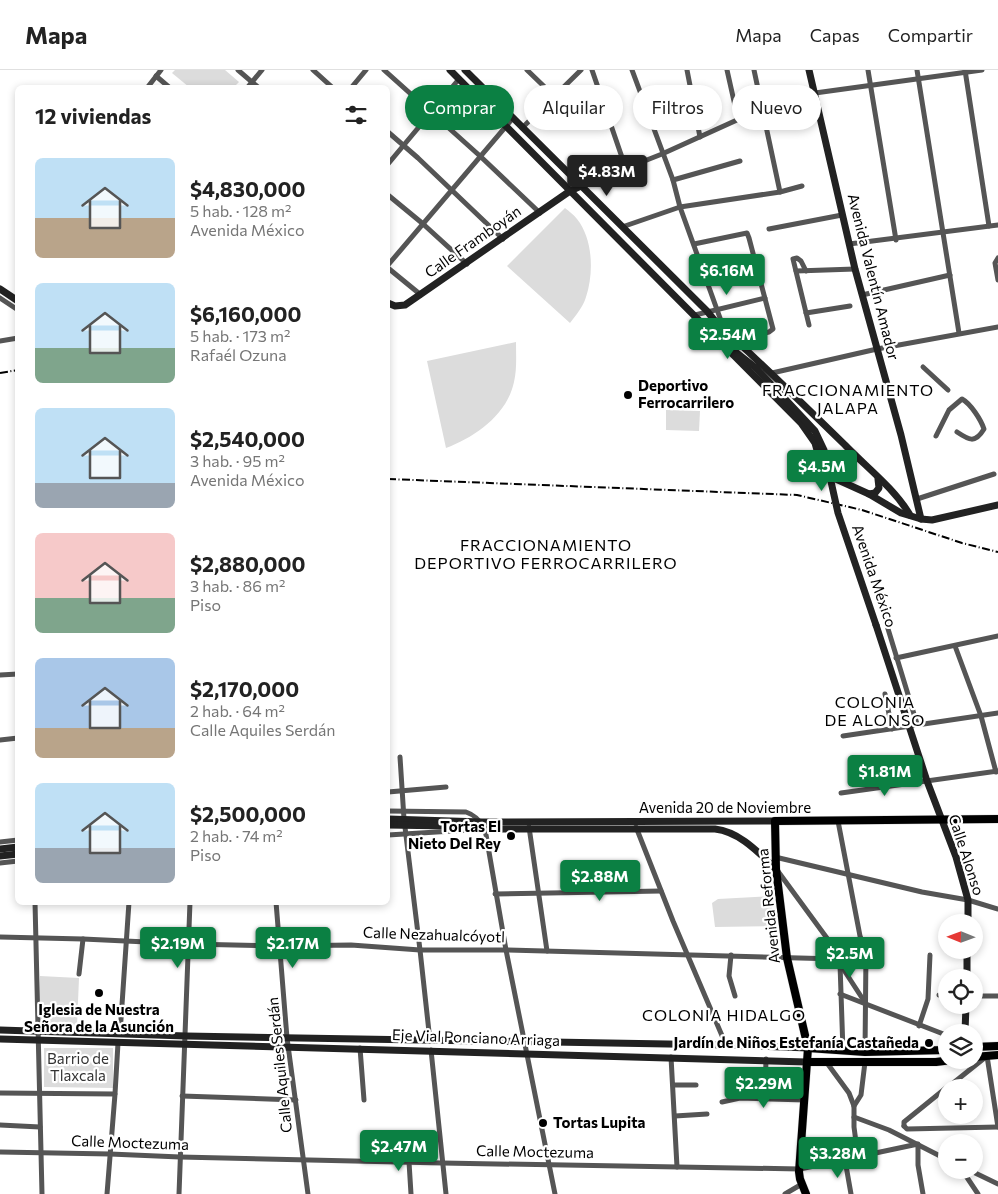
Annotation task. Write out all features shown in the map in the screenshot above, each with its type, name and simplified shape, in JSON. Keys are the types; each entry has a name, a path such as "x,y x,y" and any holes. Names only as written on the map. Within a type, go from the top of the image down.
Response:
{"main road":[{"name":"Avenida 20 de Noviembre","path":"775,821 998,819"},
{"name":"Avenida Reforma","path":"775,821 776,869 787,958 808,1048 800,1168 800,1179 806,1194"},
{"path":"983,1047 998,1046"},
{"name":"Eje Vial Ponciano Arriaga","path":"808,1048 865,1052 938,1050"},
{"path":"983,1056 998,1055"},
{"name":"Eje Vial Ponciano Arriaga","path":"807,1062 938,1062"}],"street":[{"path":"149,85 161,70"},
{"path":"238,70 256,85"},
{"path":"250,85 262,70"},
{"path":"313,70 330,85"},
{"path":"354,85 366,70"},
{"path":"384,70 405,89"},
{"name":"Avenida México","path":"450,70 465,85"},
{"name":"Avenida México","path":"465,70 480,85"},
{"path":"528,70 543,85"},
{"path":"567,85 581,70"},
{"path":"592,70 626,169"},
{"path":"632,70 724,329"},
{"path":"687,70 700,137"},
{"path":"728,70 732,90"},
{"path":"754,70 757,85"},
{"name":"Avenida Valentín Amador","path":"809,70 813,85"},
{"path":"868,70 896,240"},
{"path":"917,70 959,334"},
{"path":"821,92 982,70"},
{"path":"965,71 989,226"},
{"path":"156,76 166,85"},
{"path":"454,85 459,79"},
{"name":"Avenida México","path":"514,119 724,329 772,373 878,479 910,515"},
{"name":"Avenida Valentín Amador","path":"821,120 855,269 902,435 921,519"},
{"path":"581,186 662,154 732,122"},
{"path":"390,161 416,130"},
{"path":"451,130 540,212"},
{"path":"390,263 502,130"},
{"name":"Avenida México","path":"509,130 802,423 815,443 822,468 827,475 869,494 901,513 921,519"},
{"path":"767,130 780,192"},
{"path":"390,134 502,239"},
{"path":"672,180 740,161"},
{"name":"Calle Framboyán","path":"390,304 395,306 405,305 467,264 570,191 581,186"},
{"path":"622,227 680,207 780,192 802,186"},
{"path":"390,197 467,264"},
{"path":"769,229 842,215"},
{"path":"850,244 896,240 998,225"},
{"path":"694,244 747,233 773,329 770,332 722,343"},
{"path":"806,271 801,260 798,258 793,259 809,325"},
{"path":"998,258 995,263 998,280"},
{"path":"706,278 755,266"},
{"path":"653,274 654,271 662,267"},
{"path":"390,268 421,295"},
{"path":"796,271 855,269"},
{"path":"862,295 950,275"},
{"path":"0,289 15,300"},
{"path":"0,298 15,308"},
{"path":"695,315 765,298"},
{"path":"806,313 850,306"},
{"path":"772,373 877,349 998,327"},
{"path":"0,341 15,338"},
{"name":"Avenida México","path":"735,339 745,358"},
{"name":"Avenida México","path":"722,343 745,358 756,368 815,431 824,450 838,513 895,684"},
{"path":"923,367 948,390"},
{"path":"936,436 949,410 962,399 967,402 984,429 977,438 973,439 968,439 957,432"},
{"path":"917,499 994,474"},
{"path":"869,494 875,493 879,488 878,479"},
{"path":"921,519 932,520 998,505"},
{"path":"885,620 917,724"},
{"path":"896,658 998,636"},
{"path":"841,793 997,772 980,716 955,646"},
{"path":"0,675 15,674"},
{"name":"Calle Alonso","path":"895,684 927,781 956,857 968,900 968,914"},
{"path":"886,694 892,729"},
{"path":"843,736 998,713"},
{"path":"0,740 15,738"},
{"path":"400,757 404,822 430,1041"},
{"path":"390,792 446,787"},
{"name":"Avenida 20 de Noviembre","path":"390,811 460,811 476,816 483,826"},
{"name":"Avenida 20 de Noviembre","path":"390,819 476,828"},
{"name":"Avenida 20 de Noviembre","path":"390,826 404,822 528,826 775,821"},
{"path":"838,821 860,936 866,952 865,1052"},
{"path":"636,825 661,891 726,1045"},
{"name":"Avenida 20 de Noviembre","path":"636,825 715,829 731,832 742,839 776,869"},
{"path":"483,826 555,1194"},
{"name":"Avenida 20 de Noviembre","path":"390,835 459,831 483,826"},
{"path":"528,826 546,951"},
{"path":"0,842 15,840"},
{"path":"0,849 15,847"},
{"path":"0,856 15,854"},
{"path":"775,857 968,900 998,909"},
{"path":"0,863 15,861"},
{"path":"776,869 832,945 838,962 866,1004"},
{"path":"495,894 661,891"},
{"path":"34,905 42,1194"},
{"path":"120,1034 129,905"},
{"path":"179,1194 190,905"},
{"name":"Calle Aquiles Serdán","path":"276,905 287,1038 308,1194"},
{"name":"Calle Nezahualcóyotl","path":"0,937 189,944 351,945 420,950 732,955 838,962"},
{"path":"79,974 83,939"},
{"path":"732,955 729,976 735,996"},
{"path":"919,1026 928,999 930,955"},
{"path":"838,962 843,1051"},
{"path":"840,994 938,1032"},
{"path":"983,996 998,996"},
{"name":"Eje Vial Ponciano Arriaga","path":"0,1030 186,1036 808,1048"},
{"name":"Eje Vial Ponciano Arriaga","path":"0,1039 766,1059 807,1062"},
{"path":"106,1194 118,1043"},
{"path":"360,1048 364,1100"},
{"path":"431,1050 446,1194"},
{"path":"904,1126 907,1130 998,1127 987,1056 958,1079"},
{"path":"671,1057 677,1167"},
{"path":"765,1099 766,1059"},
{"path":"854,1106 861,1096 864,1062"},
{"path":"827,1063 849,1093 854,1106 854,1127 858,1157"},
{"path":"673,1085 696,1085"},
{"path":"0,1093 115,1094"},
{"path":"904,1126 904,1122 938,1095"},
{"path":"182,1096 296,1100"},
{"path":"722,1102 740,1098 805,1100"},
{"path":"675,1116 707,1114"},
{"path":"854,1117 889,1130 938,1155"},
{"path":"0,1125 40,1127"},
{"path":"889,1130 904,1126"},
{"path":"918,1144 918,1165 923,1194"},
{"name":"Calle Moctezuma","path":"0,1152 442,1163 800,1168 918,1144"},
{"path":"844,1160 851,1194"},
{"path":"409,1162 411,1194"},
{"path":"983,1177 998,1184"},
{"path":"968,1179 978,1194"},
{"path":"785,1194 802,1184"}],"green space":[{"path":"175,70 225,70 239,82 236,85 187,85 172,73"},
{"path":"565,208 576,218 586,236 591,267 586,297 581,308 570,323 507,266"},
{"path":"516,342 515,377 510,394 504,405 478,431 446,448 427,361"},
{"path":"666,410 700,411 699,431 666,430"},
{"path":"771,896 773,926 715,927 712,903 718,899"},
{"path":"40,976 79,978 77,1026 38,1025"},
{"name":"Barrio de Tlaxcala","path":"44,1048 113,1048 113,1088 44,1087"}],"railway":[{"path":"0,373 15,370"},
{"path":"390,479 797,495 862,510 962,543 998,552"}],"place":[{"name":"Deportivo Ferrocarrilero","path":"628,395"},
{"name":"Tortas El Nieto Del Rey","path":"511,836"},
{"name":"Iglesia de Nuestra Señora de la Asunción","path":"99,993"},
{"name":"Jardín de Niños Estefanía Castañeda","path":"929,1043"},
{"name":"Tortas Lupita","path":"543,1123"}],"district":[{"name":"FRACCIONAMIENTO JALAPA","path":"848,399"},
{"name":"FRACCIONAMIENTO DEPORTIVO FERROCARRILERO","path":"546,554"},
{"name":"COLONIA DE ALONSO","path":"875,711"},
{"name":"COLONIA HIDALGO","path":"724,1015"}]}
